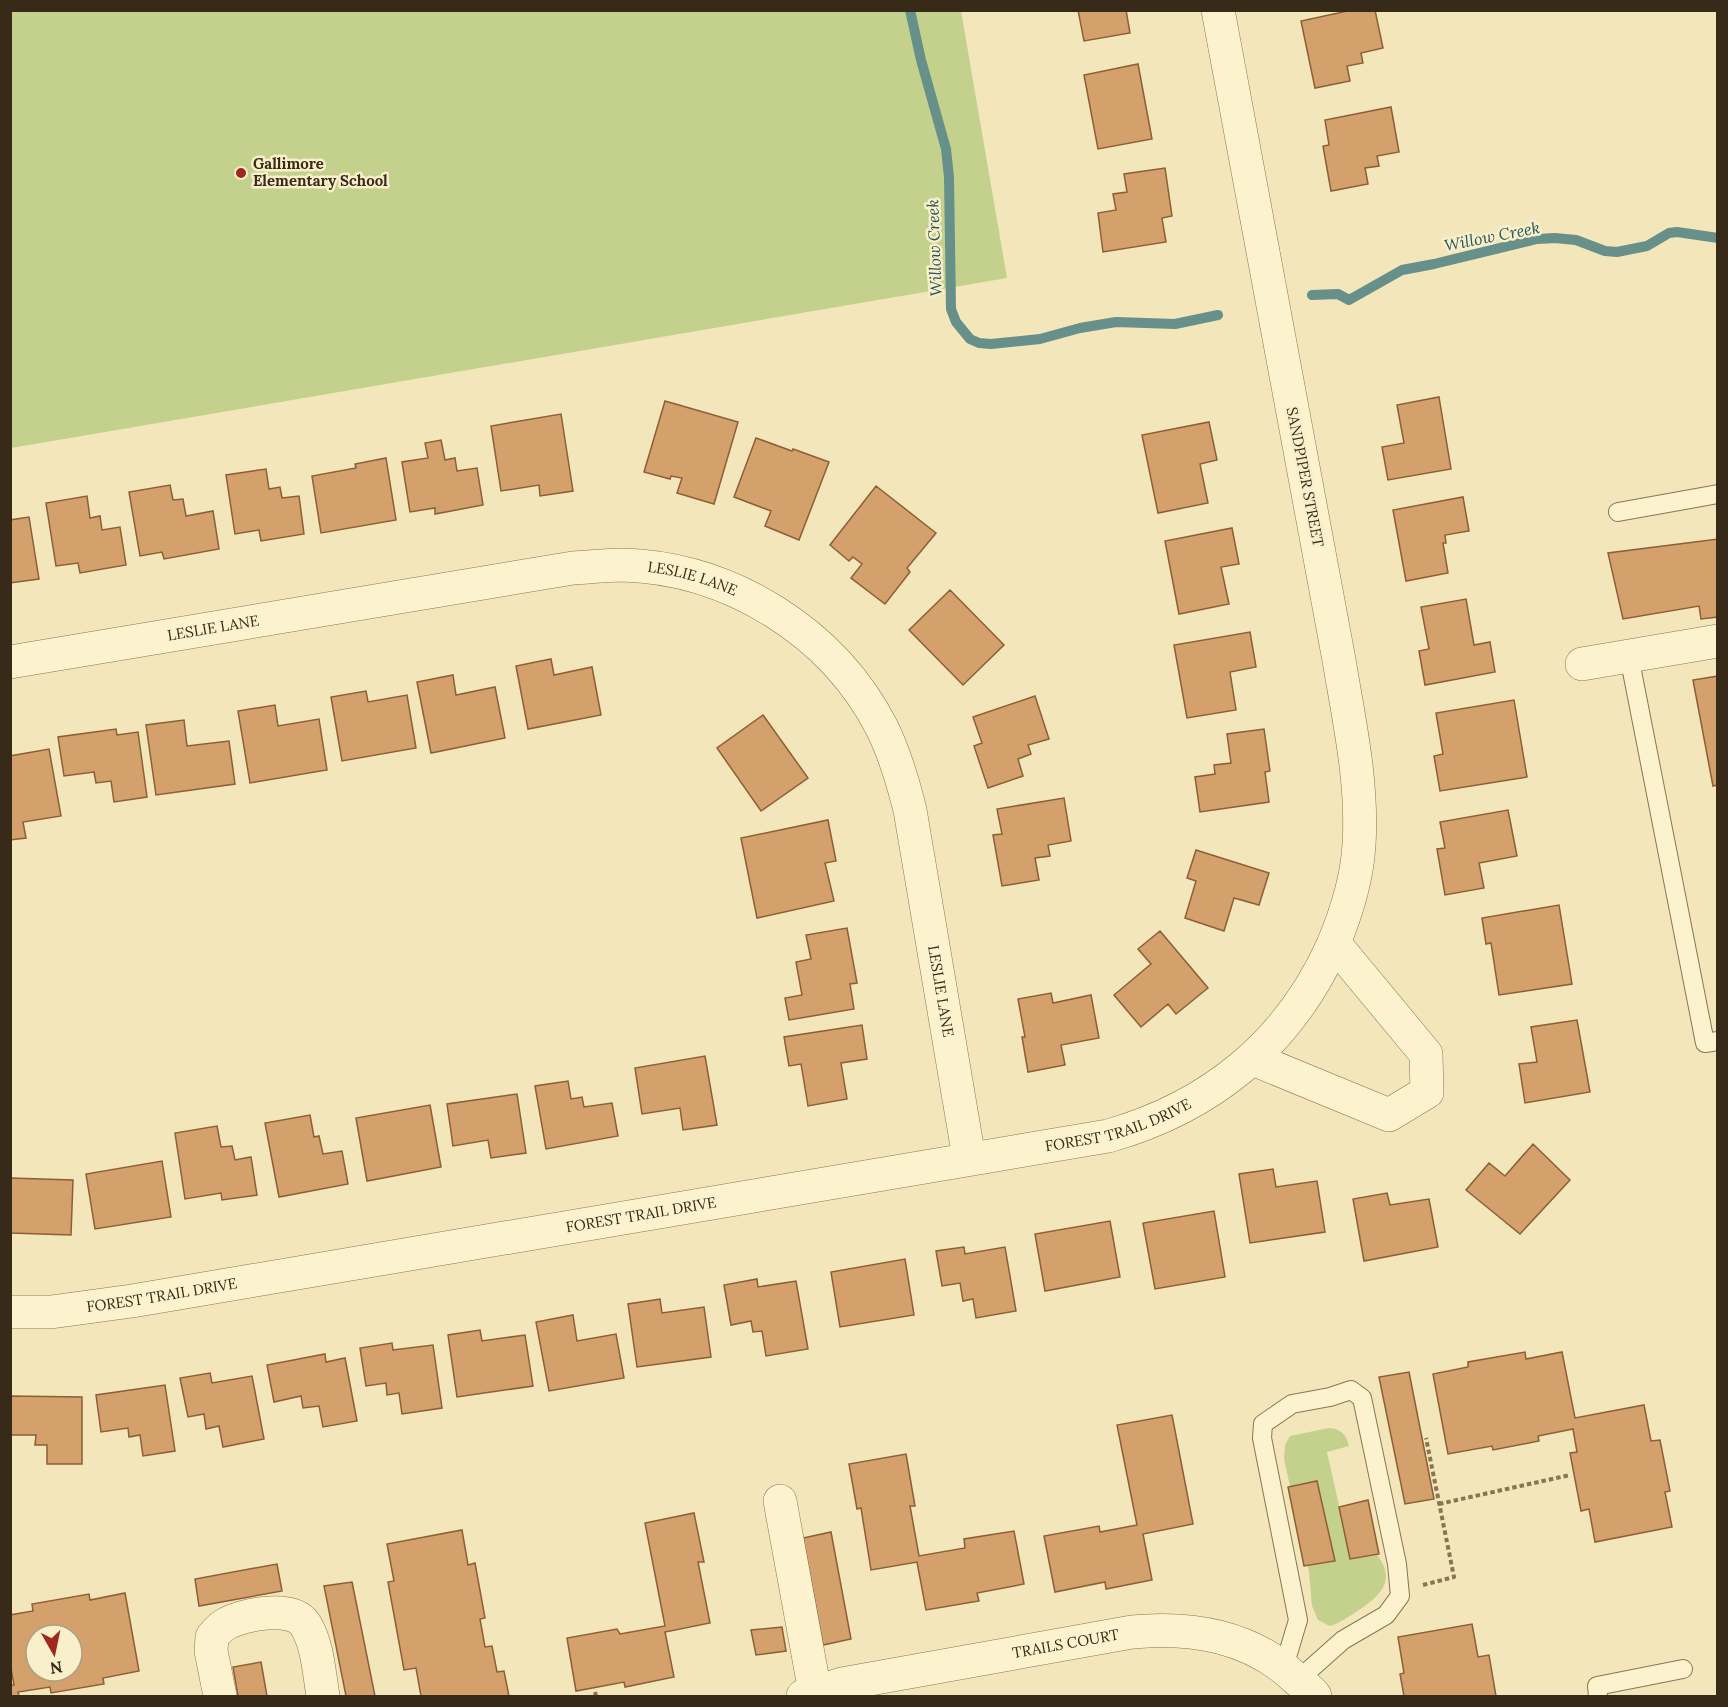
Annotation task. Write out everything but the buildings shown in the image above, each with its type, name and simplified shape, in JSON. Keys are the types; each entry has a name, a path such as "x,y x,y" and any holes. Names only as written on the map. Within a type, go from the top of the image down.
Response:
{"street":[{"name":"SANDPIPER STREET","path":"1218,10 1337,648 1357,767 1360,813 1359,847 1353,883 1334,943 1321,971 1299,1008"},
{"name":"LESLIE LANE","path":"10,662 573,568 624,565 678,572 729,588 768,607 795,625 842,669 882,728 899,767 910,810 969,1158"},
{"path":"1582,664 1718,641"},
{"path":"1253,1059 1389,1115 1427,1092 1425,1054 1334,943"},
{"name":"FOREST TRAIL DRIVE","path":"10,1312 51,1312 132,1301 1108,1136 1183,1108 1214,1089 1269,1044 1299,1008"},
{"path":"780,1501 809,1694"},
{"path":"219,1696 211,1651 212,1636 225,1624 259,1612 287,1615 303,1622 312,1639 323,1696"},
{"name":"TRAILS COURT","path":"809,1694 842,1684 1158,1629 1221,1637 1246,1646 1299,1681"}],"lane":[{"path":"1618,512 1718,494"},
{"path":"1629,656 1705,1043 1718,1041"},
{"path":"1351,1390 1362,1398 1397,1564 1400,1596 1386,1615 1342,1640 1299,1681 1298,1620 1262,1438 1263,1425 1292,1404 1330,1397 1351,1390"},
{"path":"1598,1696 1597,1686 1683,1669"}],"path":[{"path":"1421,1586 1454,1576 1426,1438"},
{"path":"1439,1504 1569,1475"}],"green space":[{"path":"11,10 961,11 1007,278 11,448"},
{"path":"1329,1428 1342,1433 1349,1446 1327,1452 1351,1559 1377,1555 1386,1573 1383,1588 1372,1601 1344,1620 1330,1626 1318,1620 1312,1606 1309,1572 1284,1459 1285,1445 1290,1436"}],"waterway":[{"name":"Willow Creek","path":"910,10 921,60 946,149 949,177 951,309 956,322 970,339 979,343 991,344 1040,339 1080,328 1116,322 1175,324 1218,315"},
{"name":"Willow Creek","path":"1312,295 1338,294 1349,300 1402,270 1537,239 1576,240 1605,251 1617,252 1647,246 1669,233 1677,232 1718,238"}],"place":[{"name":"Gallimore Elementary School","path":"241,173"}]}
